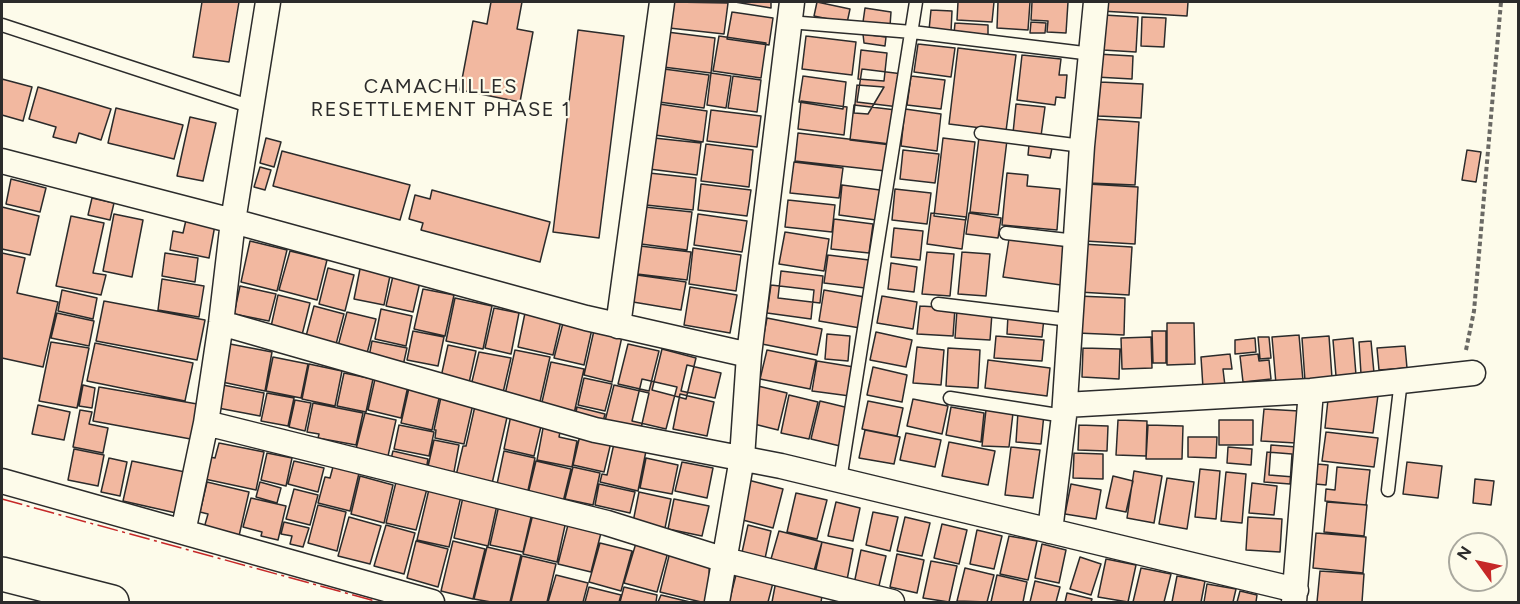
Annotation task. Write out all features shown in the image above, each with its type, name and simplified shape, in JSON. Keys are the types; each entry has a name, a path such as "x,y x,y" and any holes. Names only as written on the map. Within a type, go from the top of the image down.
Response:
{"highway":[{"path":"2,574 112,603"}],"street":[{"path":"183,532 206,423 222,323 232,221 267,2"},
{"path":"618,326 629,262 652,63 662,2"},
{"path":"1050,531 1065,411 1082,146 1096,2"},
{"path":"717,603 742,458 749,355 791,12"},
{"path":"2,161 586,318 749,355"},
{"path":"222,323 563,422 840,480 1050,531 1295,596 1311,391"},
{"path":"1065,411 1311,391 1467,374"},
{"path":"206,423 607,523 725,560 892,603"},
{"path":"2,481 432,603"}],"lane":[{"path":"840,480 916,2"},
{"path":"791,12 912,32 1092,54"},
{"path":"2,25 252,107"},
{"path":"981,133 1082,146"},
{"path":"1006,232 1076,241"},
{"path":"938,304 1070,320"},
{"path":"1388,490 1401,381"},
{"path":"950,398 1065,411"}],"path":[{"path":"1467,374 1501,2"}],"building":[{"path":"202,2 239,2 229,62 193,57"},
{"path":"491,2 522,2 517,29 533,32 520,102 460,90 473,21 487,24"},
{"path":"672,2 728,3 724,34 669,28"},
{"path":"735,2 771,2 771,8"},
{"path":"817,2 850,9 847,23 814,16"},
{"path":"958,2 994,2 992,22 957,20"},
{"path":"998,2 1030,2 1028,30 997,28"},
{"path":"1032,2 1068,2 1066,33 1047,32 1048,21 1031,20"},
{"path":"1102,2 1188,2 1187,16 1101,11"},
{"path":"865,8 891,12 890,26 863,22"},
{"path":"931,10 952,11 951,32 929,30"},
{"path":"732,12 773,18 769,45 727,39"},
{"path":"1104,15 1138,17 1136,52 1103,50"},
{"path":"1142,17 1166,18 1164,47 1141,46"},
{"path":"1031,22 1046,23 1045,33 1030,33"},
{"path":"955,23 988,25 988,36 954,34"},
{"path":"578,30 624,36 599,238 553,232"},
{"path":"667,32 715,38 711,73 663,67"},
{"path":"863,34 886,37 885,46 864,43"},
{"path":"719,36 766,43 761,78 713,71"},
{"path":"806,36 856,42 852,75 802,69"},
{"path":"918,44 955,48 951,77 914,72"},
{"path":"958,48 1016,55 1006,131 949,124"},
{"path":"861,50 887,53 884,81 858,79"},
{"path":"1097,54 1133,56 1132,79 1096,77"},
{"path":"1022,55 1061,59 1059,75 1067,75 1065,98 1056,97 1055,105 1017,100"},
{"path":"664,69 709,75 704,108 659,102"},
{"path":"862,69 903,74 899,107 857,102"},
{"path":"711,73 731,76 726,108 707,105"},
{"path":"733,76 761,80 757,112 728,108"},
{"path":"803,76 846,82 843,109 799,102"},
{"path":"911,76 945,80 941,109 907,105"},
{"path":"2,79 32,87 23,121 2,115"},
{"path":"1100,82 1143,84 1141,118 1098,116"},
{"path":"857,85 884,87 868,114 854,113"},
{"path":"38,87 111,109 101,140 79,133 76,143 53,137 56,127 29,119"},
{"path":"801,101 847,107 844,135 798,129"},
{"path":"659,104 707,111 703,142 655,135"},
{"path":"1016,104 1045,107 1041,136 1013,133"},
{"path":"854,105 896,110 891,145 850,140"},
{"path":"116,108 183,125 174,159 108,143"},
{"path":"905,109 941,114 937,151 901,146"},
{"path":"711,110 761,116 757,147 707,141"},
{"path":"190,117 216,123 203,181 177,176"},
{"path":"1093,119 1139,122 1135,185 1089,183"},
{"path":"798,133 890,144 886,171 795,161"},
{"path":"979,137 1007,140 998,215 970,212"},
{"path":"266,138 281,142 274,167 260,163"},
{"path":"654,138 701,143 697,175 649,169"},
{"path":"943,138 975,142 966,220 934,216"},
{"path":"706,144 753,150 749,187 701,181"},
{"path":"1029,145 1052,148 1050,158 1028,155"},
{"path":"903,150 939,154 935,183 900,179"},
{"path":"1467,150 1481,152 1476,182 1462,180"},
{"path":"282,151 410,185 400,220 273,186"},
{"path":"794,162 843,168 839,198 790,193"},
{"path":"260,167 271,170 265,190 254,187"},
{"path":"649,173 696,178 693,210 646,205"},
{"path":"1007,173 1028,175 1027,186 1060,189 1057,230 1002,225"},
{"path":"11,179 46,188 40,212 6,204"},
{"path":"701,184 751,190 747,216 698,210"},
{"path":"1088,184 1138,187 1135,244 1085,241"},
{"path":"842,185 880,190 876,220 839,215"},
{"path":"895,189 931,193 927,224 892,220"},
{"path":"432,190 550,222 540,262 421,230 423,223 409,219 415,195 430,199"},
{"path":"92,198 114,203 110,220 88,215"},
{"path":"788,200 835,205 832,232 785,227"},
{"path":"2,207 39,216 30,255 2,249"},
{"path":"645,207 692,212 687,250 641,244"},
{"path":"931,213 966,217 962,249 927,244"},
{"path":"969,213 1001,218 998,238 966,234"},
{"path":"114,214 143,220 132,277 103,271"},
{"path":"698,214 747,221 742,252 694,245"},
{"path":"71,216 104,223 93,273 106,275 101,295 56,286"},
{"path":"834,219 873,224 869,253 831,249"},
{"path":"186,220 215,225 209,258 170,250 173,231 183,233"},
{"path":"894,228 923,231 920,260 891,257"},
{"path":"785,232 829,239 824,271 779,264"},
{"path":"1009,239 1066,246 1061,285 1003,277"},
{"path":"250,241 287,250 277,291 241,282"},
{"path":"1082,244 1132,247 1129,295 1079,292"},
{"path":"640,246 691,252 687,280 637,274"},
{"path":"693,248 741,255 736,291 689,284"},
{"path":"290,251 327,260 317,300 279,290"},
{"path":"927,252 954,254 950,296 922,294"},
{"path":"962,252 990,254 986,296 958,294"},
{"path":"2,253 25,258 17,293 58,302 43,367 2,358"},
{"path":"165,253 198,258 195,282 162,276"},
{"path":"828,255 869,260 865,288 824,283"},
{"path":"891,263 917,267 914,292 888,289"},
{"path":"361,264 391,271 384,305 354,299"},
{"path":"328,268 354,275 345,311 319,304"},
{"path":"781,271 823,276 820,303 778,298"},
{"path":"637,275 686,282 681,310 633,302"},
{"path":"393,276 420,282 413,312 386,306"},
{"path":"162,279 204,286 199,317 158,310"},
{"path":"771,285 814,290 811,319 767,313"},
{"path":"240,286 276,294 269,321 234,314"},
{"path":"690,287 737,295 730,333 684,325"},
{"path":"423,289 454,295 445,336 414,329"},
{"path":"62,290 97,298 93,319 58,311"},
{"path":"824,290 865,297 860,328 819,321"},
{"path":"278,295 310,303 301,339 270,331"},
{"path":"882,296 917,302 913,329 877,323"},
{"path":"1078,296 1125,298 1124,335 1077,333"},
{"path":"455,298 492,306 483,349 446,341"},
{"path":"104,301 205,320 197,360 96,341"},
{"path":"314,306 344,314 335,348 305,340"},
{"path":"920,306 955,308 953,336 917,334"},
{"path":"494,308 519,313 511,354 485,348"},
{"path":"381,309 412,316 406,346 375,339"},
{"path":"957,310 992,313 990,340 955,338"},
{"path":"347,312 376,319 366,357 337,350"},
{"path":"57,313 94,321 89,346 51,338"},
{"path":"525,313 561,321 553,355 518,347"},
{"path":"1008,315 1044,318 1042,337 1007,334"},
{"path":"767,318 822,329 817,355 762,344"},
{"path":"563,323 592,329 584,365 554,358"},
{"path":"1167,323 1194,323 1195,364 1167,365"},
{"path":"595,326 623,332 612,382 584,375"},
{"path":"413,331 444,337 438,366 407,360"},
{"path":"1152,331 1166,331 1166,363 1153,363"},
{"path":"876,332 912,340 906,367 870,360"},
{"path":"827,334 850,336 848,361 825,359"},
{"path":"1299,335 1303,381 1276,384 1272,337"},
{"path":"996,336 1044,340 1042,361 994,358"},
{"path":"1329,336 1332,378 1305,381 1302,338"},
{"path":"1151,337 1152,368 1122,369 1121,338"},
{"path":"1258,337 1269,337 1271,358 1260,359"},
{"path":"1255,338 1256,352 1235,354 1235,340"},
{"path":"1353,338 1356,375 1336,376 1333,340"},
{"path":"372,341 407,348 402,370 368,362"},
{"path":"1371,341 1374,373 1361,374 1359,342"},
{"path":"51,342 89,348 77,408 39,401"},
{"path":"95,343 193,363 185,401 87,381"},
{"path":"230,344 272,352 265,391 222,382"},
{"path":"628,344 659,351 649,391 618,384"},
{"path":"448,345 476,351 469,383 441,377"},
{"path":"1405,346 1407,368 1379,370 1377,348"},
{"path":"917,347 944,350 941,385 913,383"},
{"path":"948,348 980,350 978,388 946,386"},
{"path":"1083,348 1120,349 1119,379 1082,377"},
{"path":"662,349 696,358 686,399 652,390"},
{"path":"515,350 550,357 539,406 504,399"},
{"path":"767,350 816,360 810,389 760,379"},
{"path":"479,352 511,358 502,397 470,390"},
{"path":"1230,354 1232,369 1223,369 1225,386 1203,388 1201,357"},
{"path":"1258,354 1259,361 1269,360 1271,379 1243,382 1240,356"},
{"path":"273,357 308,364 301,398 266,391"},
{"path":"988,360 1050,368 1047,396 985,388"},
{"path":"817,361 854,367 850,396 812,391"},
{"path":"551,362 584,369 573,418 540,411"},
{"path":"309,364 342,371 335,406 302,399"},
{"path":"687,365 721,373 715,398 681,391"},
{"path":"873,367 907,375 902,402 867,395"},
{"path":"344,373 373,379 366,412 337,406"},
{"path":"584,378 612,384 605,411 578,405"},
{"path":"375,379 408,386 401,418 368,410"},
{"path":"642,379 677,387 666,429 632,421"},
{"path":"83,385 95,388 92,408 79,406"},
{"path":"223,385 264,393 260,416 218,408"},
{"path":"614,385 649,393 639,437 603,429"},
{"path":"758,386 787,393 778,430 750,423"},
{"path":"99,387 203,405 196,440 93,421"},
{"path":"409,388 440,394 432,430 401,423"},
{"path":"1329,390 1378,395 1373,433 1325,428"},
{"path":"267,393 294,398 288,426 261,421"},
{"path":"680,394 714,402 707,436 673,429"},
{"path":"789,395 818,402 809,439 781,433"},
{"path":"441,397 473,404 464,444 435,438 436,430 434,430"},
{"path":"913,399 948,406 942,434 907,426"},
{"path":"295,400 311,403 305,431 289,427"},
{"path":"820,401 849,408 840,446 811,439"},
{"path":"868,401 903,408 897,436 862,429"},
{"path":"313,403 363,413 356,445 318,438 319,434 307,432"},
{"path":"38,405 70,412 64,440 32,434"},
{"path":"475,406 508,413 491,488 455,480"},
{"path":"577,407 605,414 601,429 574,423"},
{"path":"951,407 984,413 981,442 946,435"},
{"path":"1264,409 1299,411 1296,443 1261,441"},
{"path":"80,410 92,412 89,424 108,428 103,453 73,447"},
{"path":"986,410 1013,413 1009,447 982,446"},
{"path":"1018,412 1044,414 1041,444 1016,442"},
{"path":"365,413 396,420 388,456 356,449"},
{"path":"511,415 542,422 534,456 504,449"},
{"path":"1118,420 1147,421 1146,456 1116,455"},
{"path":"1219,420 1253,420 1253,445 1219,445"},
{"path":"544,423 561,427 559,437 577,441 572,467 537,460"},
{"path":"399,425 434,432 429,456 394,449"},
{"path":"1079,425 1108,426 1107,451 1078,450"},
{"path":"1148,425 1183,426 1182,459 1146,459"},
{"path":"865,430 900,437 894,464 859,458"},
{"path":"581,431 612,438 604,472 573,465"},
{"path":"1326,432 1378,438 1374,467 1322,461"},
{"path":"906,433 941,440 935,467 900,460"},
{"path":"1188,437 1217,437 1216,458 1188,457"},
{"path":"615,439 647,446 638,491 600,482 602,474 607,475"},
{"path":"434,440 459,445 453,477 427,471"},
{"path":"949,442 995,451 988,485 942,476"},
{"path":"219,443 264,452 256,490 200,478 205,456 215,458"},
{"path":"1271,445 1297,447 1294,477 1269,475"},
{"path":"1011,447 1040,450 1033,498 1005,495"},
{"path":"1228,447 1252,449 1251,465 1227,463"},
{"path":"74,449 104,455 98,486 68,480"},
{"path":"393,451 428,459 426,470 390,463"},
{"path":"504,451 535,458 527,495 496,489"},
{"path":"1267,452 1292,454 1290,484 1264,482"},
{"path":"267,453 292,458 286,486 261,480"},
{"path":"1074,453 1103,454 1103,479 1073,478"},
{"path":"109,458 127,462 120,496 101,492"},
{"path":"646,458 678,465 672,494 640,488"},
{"path":"132,461 185,472 176,513 123,501"},
{"path":"294,461 324,468 318,492 288,484"},
{"path":"536,461 571,469 563,502 528,494"},
{"path":"682,462 713,468 707,498 675,491"},
{"path":"1407,462 1442,466 1438,498 1403,494"},
{"path":"334,463 360,469 350,511 318,503 325,477 330,478"},
{"path":"1317,464 1328,465 1326,485 1315,484"},
{"path":"573,467 600,473 593,505 565,499"},
{"path":"1337,467 1370,470 1366,505 1325,501 1326,489 1335,490"},
{"path":"1200,469 1220,471 1216,519 1195,517"},
{"path":"1134,471 1162,476 1154,523 1127,518"},
{"path":"1226,472 1246,474 1242,523 1221,521"},
{"path":"360,476 393,485 384,523 351,514"},
{"path":"1113,476 1133,481 1126,512 1106,508"},
{"path":"397,478 428,485 416,530 386,523"},
{"path":"1167,478 1194,482 1187,529 1159,524"},
{"path":"1475,479 1494,481 1491,505 1473,503"},
{"path":"748,480 783,489 773,528 739,519"},
{"path":"207,482 249,492 239,536 204,528 208,514 200,512"},
{"path":"260,482 281,488 277,503 256,497"},
{"path":"1252,483 1277,486 1274,515 1249,513"},
{"path":"599,484 635,492 630,513 595,505"},
{"path":"1071,484 1101,490 1096,519 1065,514"},
{"path":"430,485 462,492 449,547 417,540"},
{"path":"294,489 318,495 310,525 286,519"},
{"path":"639,492 671,499 665,528 633,522"},
{"path":"796,493 827,500 817,539 787,532"},
{"path":"463,497 497,505 488,546 454,538"},
{"path":"251,498 286,506 278,540 261,536 262,532 243,527"},
{"path":"674,499 709,506 702,536 668,529"},
{"path":"836,502 860,508 853,541 828,536"},
{"path":"1327,502 1367,505 1364,536 1324,532"},
{"path":"318,505 346,512 337,551 308,543"},
{"path":"499,505 532,513 523,552 490,545"},
{"path":"873,512 898,517 890,551 866,545"},
{"path":"533,514 566,521 557,562 523,554"},
{"path":"349,517 381,526 370,564 338,556"},
{"path":"905,517 930,523 922,556 897,551"},
{"path":"1248,517 1282,519 1280,552 1246,550"},
{"path":"569,521 602,529 591,572 558,564"},
{"path":"284,522 309,528 303,547 290,544 292,536 281,534"},
{"path":"942,524 967,530 959,564 934,558"},
{"path":"386,525 415,533 404,574 374,566"},
{"path":"748,525 771,531 764,563 741,557"},
{"path":"977,530 1002,536 994,569 970,564"},
{"path":"779,531 822,542 812,578 769,566"},
{"path":"1316,533 1366,537 1363,573 1313,568"},
{"path":"1009,536 1037,541 1028,580 1000,574"},
{"path":"416,541 448,549 438,587 407,578"},
{"path":"453,541 485,549 473,599 441,591"},
{"path":"822,542 853,549 846,585 814,578"},
{"path":"600,543 632,551 621,591 589,582"},
{"path":"636,543 668,552 657,592 624,583"},
{"path":"1042,544 1066,550 1059,583 1035,578"},
{"path":"487,547 521,555 510,602 474,599"},
{"path":"861,550 886,556 878,590 854,584"},
{"path":"670,552 709,563 710,602 660,592"},
{"path":"897,554 924,560 917,593 890,587"},
{"path":"522,556 556,564 547,602 511,602"},
{"path":"1080,557 1101,564 1091,595 1070,589"},
{"path":"1106,559 1136,565 1128,602 1098,597"},
{"path":"931,561 957,566 949,602 923,598"},
{"path":"965,568 994,575 987,602 957,601"},
{"path":"1141,568 1171,574 1164,602 1133,602"},
{"path":"737,571 774,579 768,602 729,602"},
{"path":"1320,571 1364,574 1362,602 1317,602"},
{"path":"556,575 588,583 583,602 548,602"},
{"path":"997,575 1027,582 1023,602 991,602"},
{"path":"1177,576 1205,581 1201,602 1172,602"},
{"path":"776,581 823,590 821,602 772,602"},
{"path":"1035,581 1060,587 1056,602 1030,602"},
{"path":"1207,584 1236,589 1233,602 1204,602"},
{"path":"589,587 621,595 619,602 585,602"},
{"path":"624,587 657,595 656,602 620,602"},
{"path":"1240,591 1257,595 1256,602 1237,602"},
{"path":"1067,593 1092,599 1091,602 1065,602"},
{"path":"661,595 690,602 658,602"}],"power":[{"path":"2,499 379,602"}],"district":[{"name":"CAMACHILLES RESETTLEMENT PHASE 1","path":"441,98"}]}
